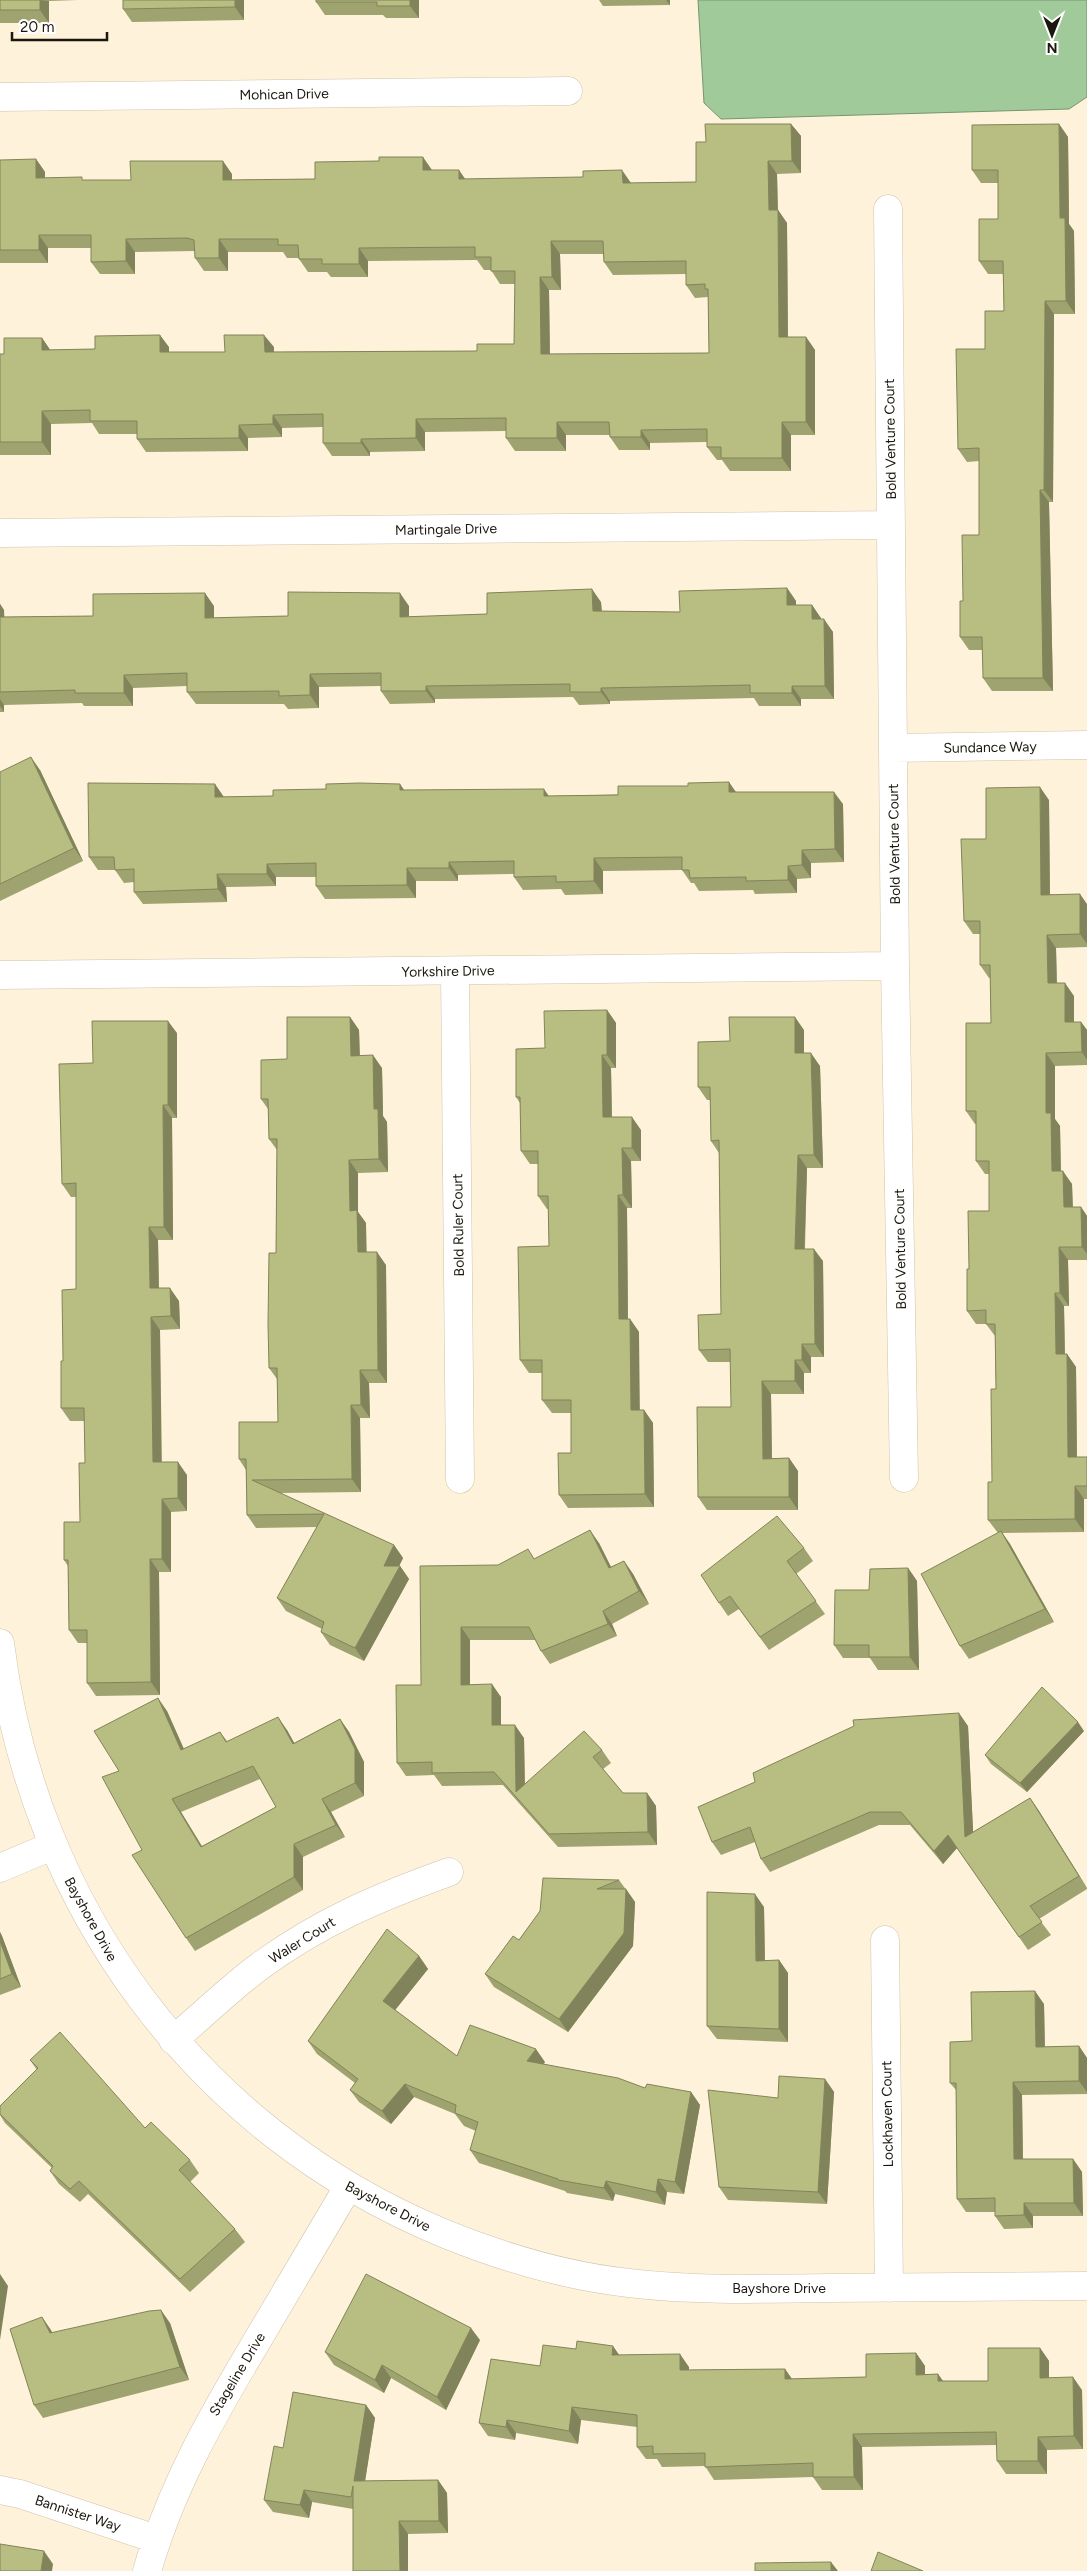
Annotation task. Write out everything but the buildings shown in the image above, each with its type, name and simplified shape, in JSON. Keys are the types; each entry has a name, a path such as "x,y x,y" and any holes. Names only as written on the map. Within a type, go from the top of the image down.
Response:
{"street":[{"name":"Mohican Drive","path":"0,97 568,92"},
{"name":"Bold Venture Court","path":"888,210 895,966 904,1478"},
{"name":"Martingale Drive","path":"0,533 891,525"},
{"name":"Sundance Way","path":"893,748 1087,745"},
{"name":"Yorkshire Drive","path":"0,975 895,966"},
{"name":"Bold Ruler Court","path":"455,970 460,1479"},
{"name":"Bayshore Drive","path":"0,1644 6,1689 22,1762 52,1846 80,1904 119,1970 173,2040 227,2095 275,2136 348,2186 409,2219 479,2248 552,2270 627,2283 703,2289 1087,2286"},
{"path":"0,1868 52,1846"},
{"name":"Waler Court","path":"173,2040 259,1966 319,1927 382,1896 449,1872"},
{"name":"Lockhaven Court","path":"885,1940 889,2288"},
{"name":"Stageline Drive","path":"147,2571 156,2539 174,2491 202,2434 348,2186"},
{"name":"Bannister Way","path":"0,2490 20,2494 156,2539"}],"shaded area":[{"path":"698,0 1087,0 1087,97 1069,109 721,119 704,103"}]}
